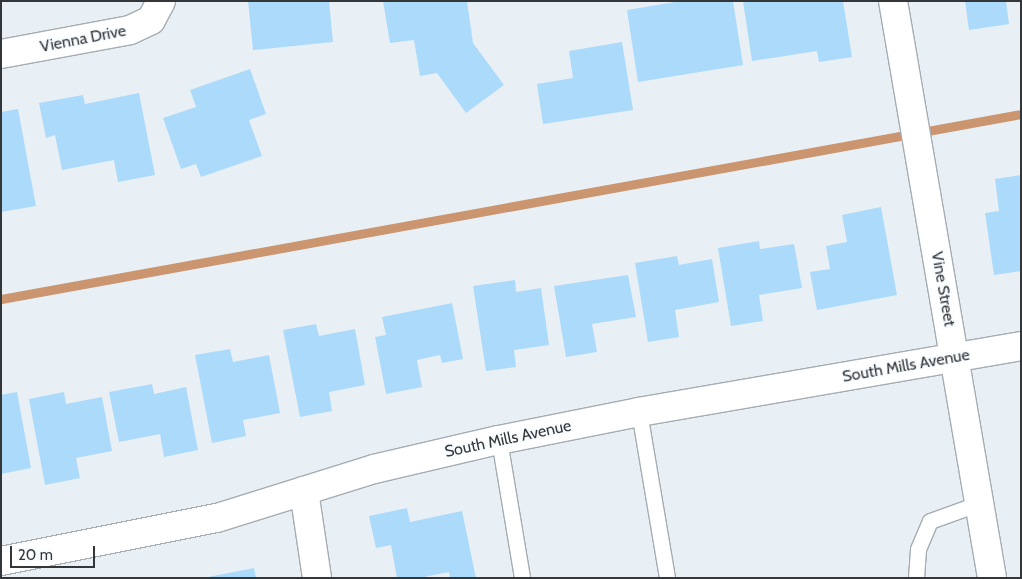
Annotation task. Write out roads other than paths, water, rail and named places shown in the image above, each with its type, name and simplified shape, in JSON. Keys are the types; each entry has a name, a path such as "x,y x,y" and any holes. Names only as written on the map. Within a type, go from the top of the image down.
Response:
{"street":[{"name":"Vine Street","path":"893,1 956,358 992,578"},
{"name":"Vienna Drive","path":"1,54 130,30 143,26 160,6"},
{"name":"South Mills Avenue","path":"1,561 178,527 383,467 499,440 639,412 1021,346"},
{"path":"304,491 317,578"}],"lane":[{"path":"639,412 667,578"},
{"path":"499,440 522,578"},
{"path":"916,578 918,549 930,520 980,503"}],"waterway":[{"path":"1,299 1021,114"}]}
